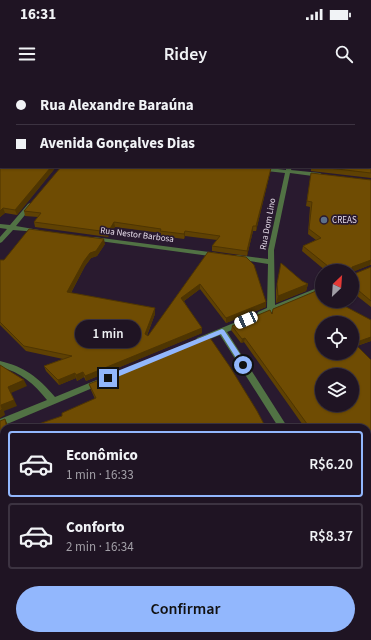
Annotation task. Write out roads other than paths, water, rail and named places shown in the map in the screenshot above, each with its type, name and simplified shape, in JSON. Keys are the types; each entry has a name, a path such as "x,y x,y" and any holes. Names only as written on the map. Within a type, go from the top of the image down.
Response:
{"street":[{"path":"267,168 288,169 326,176"},
{"name":"Rua Dom Lino","path":"271,310 271,250 288,169"},
{"path":"0,241 34,200"},
{"path":"0,226 41,232"},
{"name":"Rua Nestor Barbosa","path":"87,238 225,256"},
{"path":"233,257 271,262"},
{"path":"189,345 315,291"},
{"path":"222,331 281,424"},
{"path":"0,364 20,370 36,380 53,400"},
{"path":"0,423 110,377"}],"place":[{"name":"CREAS","path":"324,220"}]}
